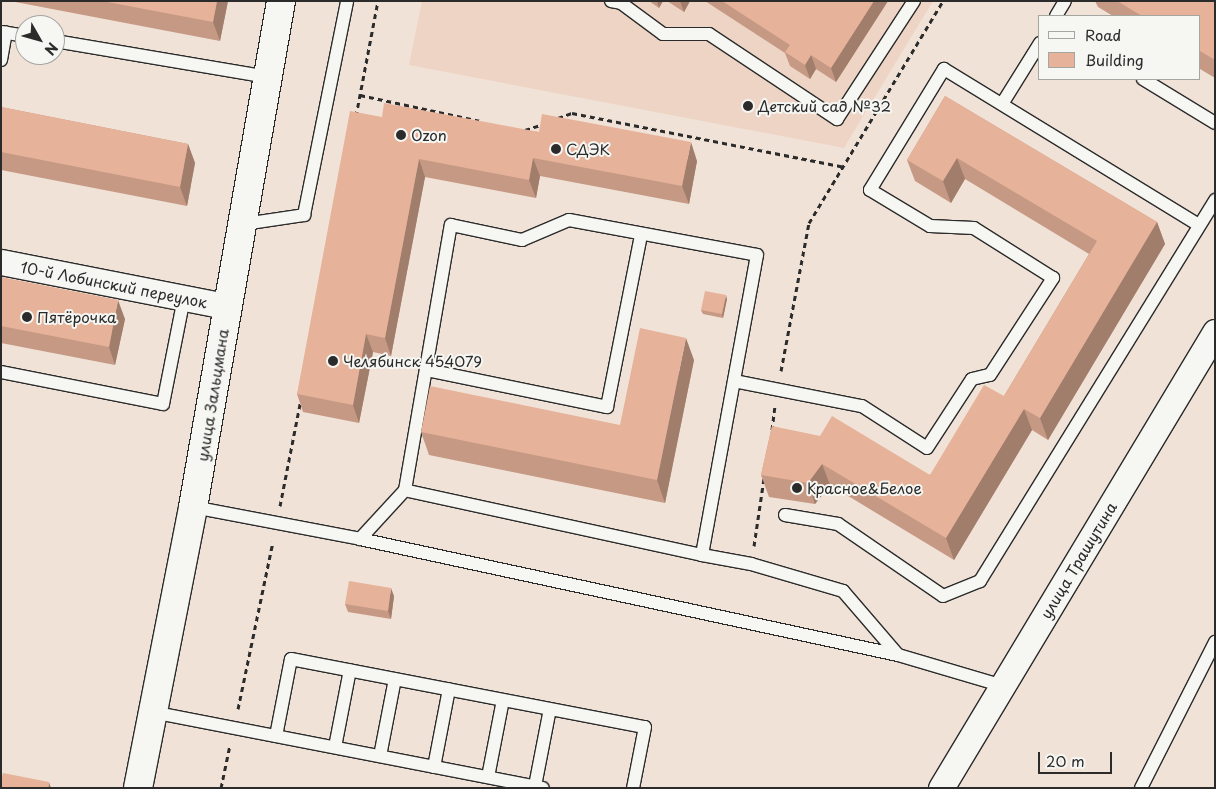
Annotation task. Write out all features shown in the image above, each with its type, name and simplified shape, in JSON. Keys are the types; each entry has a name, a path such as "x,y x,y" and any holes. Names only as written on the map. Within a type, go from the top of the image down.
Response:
{"street":[{"name":"улица Зальцмана","path":"138,788 194,507 226,306 244,224 281,1"},
{"name":"10-й Лобинский переулок","path":"1,262 226,306"},
{"name":"улица Трашутина","path":"941,788 1215,332"}],"lane":[{"path":"244,224 304,215 347,1"},
{"path":"611,1 621,3 663,34 709,34 836,120 914,1"},
{"path":"1057,15 1065,1"},
{"path":"1,60 4,32"},
{"path":"65,43 268,77"},
{"path":"1002,104 1038,46"},
{"path":"734,381 778,388 862,406 927,448 972,379 990,375 1053,278 974,228 930,226 870,190 944,69 1199,225"},
{"path":"1145,80 1215,122"},
{"path":"785,515 838,524 943,596 980,581 1215,200"},
{"path":"360,538 404,490 427,370 451,225 522,240 569,220 641,235 757,255 702,555"},
{"path":"427,370 606,407 641,235"},
{"path":"1,372 163,404 184,298"},
{"path":"404,490 751,564 843,591 898,655"},
{"path":"194,507 360,538 898,655 1003,686"},
{"path":"1141,788 1215,642"},
{"path":"276,736 291,659 645,727 633,788"},
{"path":"335,747 350,670"},
{"path":"380,756 395,679"},
{"path":"434,767 449,689"},
{"path":"488,777 503,700"},
{"path":"152,712 539,787 550,709"}],"path":[{"path":"354,124 378,1"},
{"path":"770,437 809,223 844,168 943,1"},
{"path":"360,95 486,122"},
{"path":"556,119 572,113 844,168"},
{"path":"516,128 525,130 549,122"},
{"path":"222,788 301,396"},
{"path":"751,564 764,476"}],"shaded area":[{"name":"Детский сад №32","path":"422,1 933,1 844,148 409,65"}],"building":[{"path":"102,1 217,1 213,22"},
{"path":"722,1 874,1 831,68 811,55 805,65 785,52 790,45"},
{"path":"1117,1 1210,1 1212,3 1215,1 1215,60 1201,52 1201,15 1140,15"},
{"path":"945,96 1157,222 1040,418 1024,409 946,538 822,464 808,483 761,475 772,426 820,436 832,416 930,475 984,385 1004,396 1097,241 957,158 943,181 907,160"},
{"path":"384,103 539,132 542,114 691,142 682,186 533,158 529,180 419,159 385,338 366,334 353,405 297,394 350,111 382,117"},
{"path":"1,107 188,144 180,187 1,152"},
{"path":"1,277 118,300 109,347 1,326"},
{"path":"705,291 726,295 722,314 701,310"},
{"path":"640,328 686,338 657,480 421,432 430,386 620,425"},
{"path":"349,581 391,588 388,611 345,604"},
{"path":"3,773 49,782 48,788 1,788"}],"place":[{"name":"Детский сад №32","path":"748,106"},
{"name":"Ozon","path":"401,135"},
{"name":"СДЭК","path":"556,149"},
{"name":"Пятёрочка","path":"27,317"},
{"name":"Челябинск 454079","path":"333,361"},
{"name":"Красное&Белое","path":"797,488"}]}
